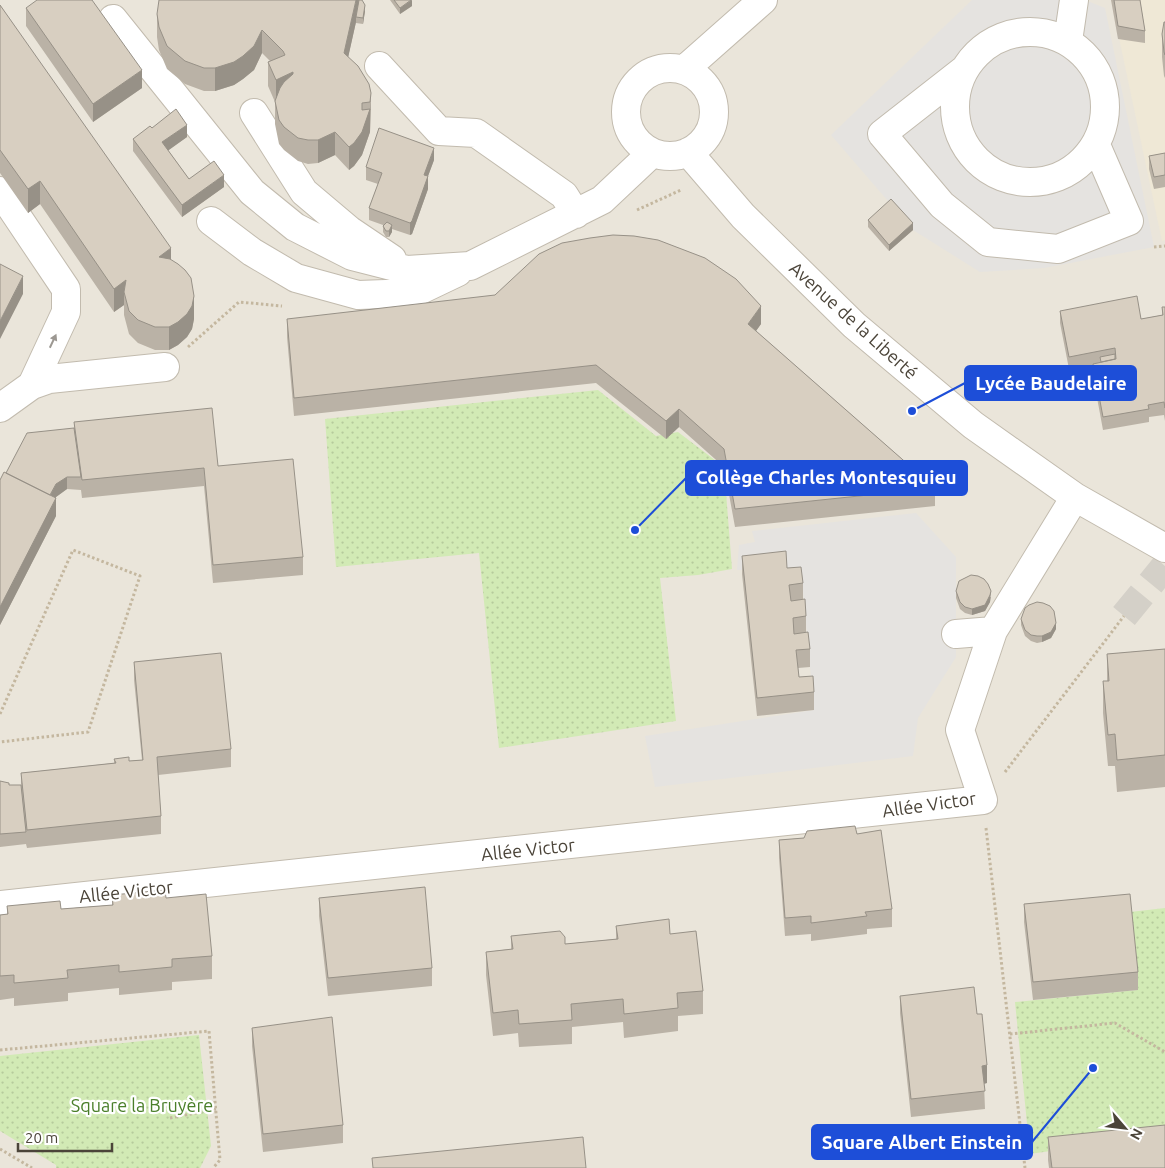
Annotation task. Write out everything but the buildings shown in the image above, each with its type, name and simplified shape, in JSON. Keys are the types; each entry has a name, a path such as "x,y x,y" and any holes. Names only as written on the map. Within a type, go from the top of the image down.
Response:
{"street":[{"path":"684,69 763,0"},
{"path":"1068,41 1074,0"},
{"path":"112,20 252,192 295,227 352,256 407,270 470,266"},
{"path":"964,69 956,91 955,115 961,138 974,158 992,172 1014,181 1038,182 1061,176 1081,163 1096,145 1104,123 1106,99 1100,76 1087,56 1068,41 1046,33 1022,31 1000,37 980,50 964,69 882,134 942,205 988,242 1058,249 1129,221 1096,145"},
{"path":"380,66 439,131 476,133 564,195 576,214"},
{"path":"668,67 684,69 700,78 711,92 715,110 712,127 702,143 688,152 670,156 652,153 638,143 629,128 626,112 629,96 638,81 652,71 668,67"},
{"path":"254,113 304,192 350,230 407,270"},
{"name":"Avenue de la Liberté","path":"688,152 743,216 854,325 973,425 1075,497 1165,548"},
{"path":"211,221 252,252 296,278 358,295 414,293 602,200 652,153"},
{"path":"0,190 66,289 66,312 32,385"},
{"path":"0,408 32,385 49,379 165,367"},
{"path":"956,634 993,632 1075,497"},
{"name":"Allée Victor","path":"0,905 983,800 960,730 993,632"}],"path":[{"path":"1154,247 1165,246"},
{"path":"0,714 73,550 140,576 88,732 0,742"},
{"path":"1026,1168 983,800 1124,616"},
{"path":"1010,1034 1115,1023 1165,1052"},
{"path":"0,1050 209,1031 220,1160 213,1168"},
{"path":"170,1118 216,1109"},
{"path":"0,1150 32,1168"}],"shaded area":[{"path":"0,0 1165,0 1165,1168 0,1168"},
{"path":"972,0 1085,0 1105,8 1154,247 1044,268 980,272 913,230 831,135"},
{"path":"1111,0 1165,0 1165,240 1162,241"},
{"path":"916,513 956,557 956,657 918,718 913,756 655,787 645,736 814,710 801,570 737,570 739,545 755,542 752,531"}],"green space":[{"path":"598,390 656,436 678,432 724,467 732,569 698,575 660,578 676,721 499,748 479,553 336,567 325,419"},
{"path":"1165,908 1165,1134 1030,1154 1015,1002 1137,990 1130,912"},
{"name":"Square la Bruyère","path":"199,1035 211,1146 200,1168 56,1168 56,1165 0,1131 0,1056"}],"tunnel":[{"path":"1124,616 1165,566"}],"place":[{"name":"Lycée Baudelaire","path":"912,411"},
{"name":"Collège Charles Montesquieu","path":"635,530"},
{"name":"Square Albert Einstein","path":"1093,1068"}]}
